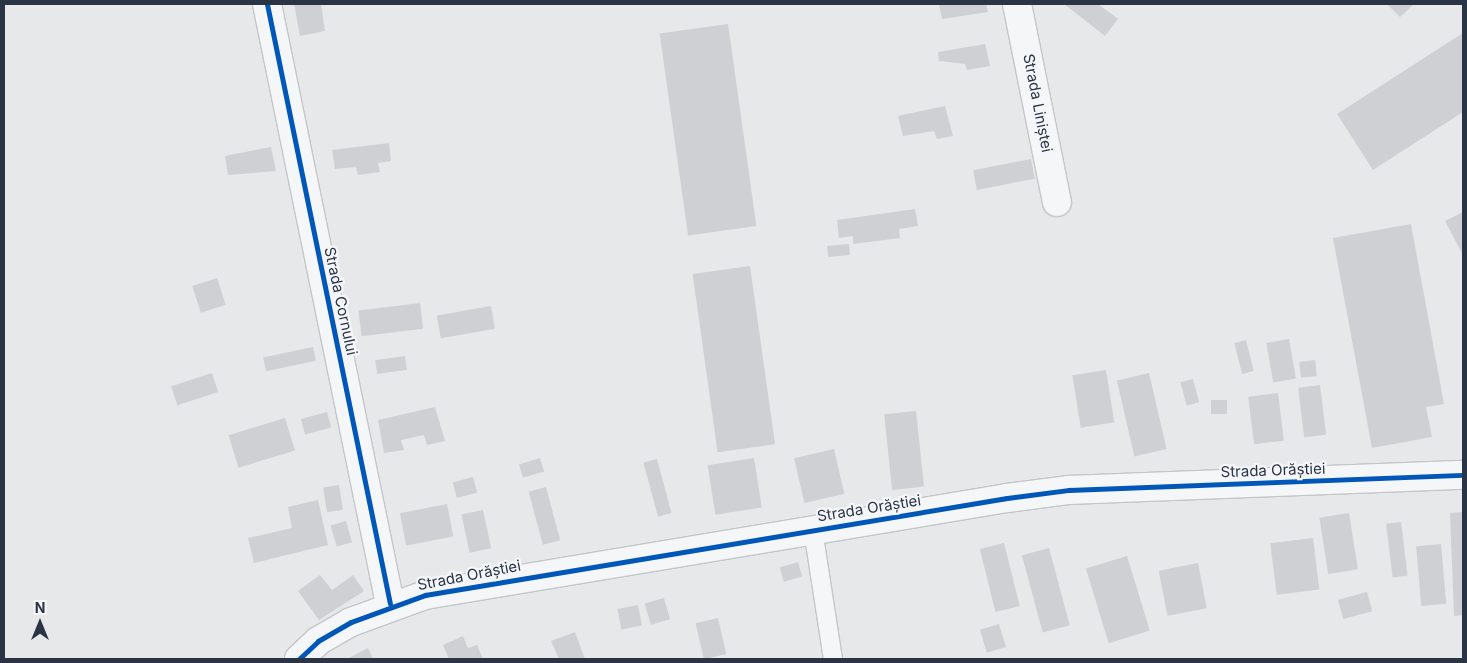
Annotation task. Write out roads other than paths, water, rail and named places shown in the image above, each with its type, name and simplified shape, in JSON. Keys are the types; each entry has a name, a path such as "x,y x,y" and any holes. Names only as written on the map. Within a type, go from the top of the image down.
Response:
{"street":[{"name":"Strada Cornului","path":"267,4 390,604"},
{"name":"Strada Liniștei","path":"1017,4 1056,202"},
{"name":"Strada Orăștiei","path":"299,659 318,641 390,604 500,581 813,530 1069,490 1463,475"}],"lane":[{"path":"813,530 833,659"}]}
